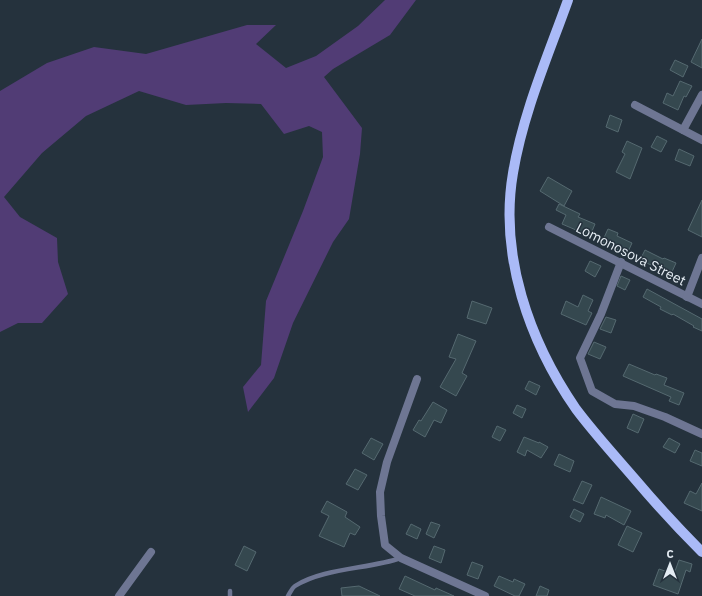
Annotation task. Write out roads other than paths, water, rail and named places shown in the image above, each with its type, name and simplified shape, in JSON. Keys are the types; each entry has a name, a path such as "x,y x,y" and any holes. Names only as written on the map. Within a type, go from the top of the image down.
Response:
{"main road":[{"path":"568,0 534,97 521,138 513,173 510,204 511,238 518,287 531,325 550,366 576,408 623,466 675,525 702,552"}],"street":[{"path":"683,130 702,95"},
{"path":"636,105 702,140"},
{"name":"Lomonosova Street","path":"548,227 702,304"},
{"path":"687,297 702,258"},
{"path":"620,262 601,314 580,358 592,391 615,404 634,406 665,417 702,434"},
{"path":"417,379 387,462 380,492 381,516 385,545 401,558 484,596"},
{"path":"119,596 151,552"}],"lane":[{"path":"288,596 293,587 315,577 387,563 401,558"}]}
